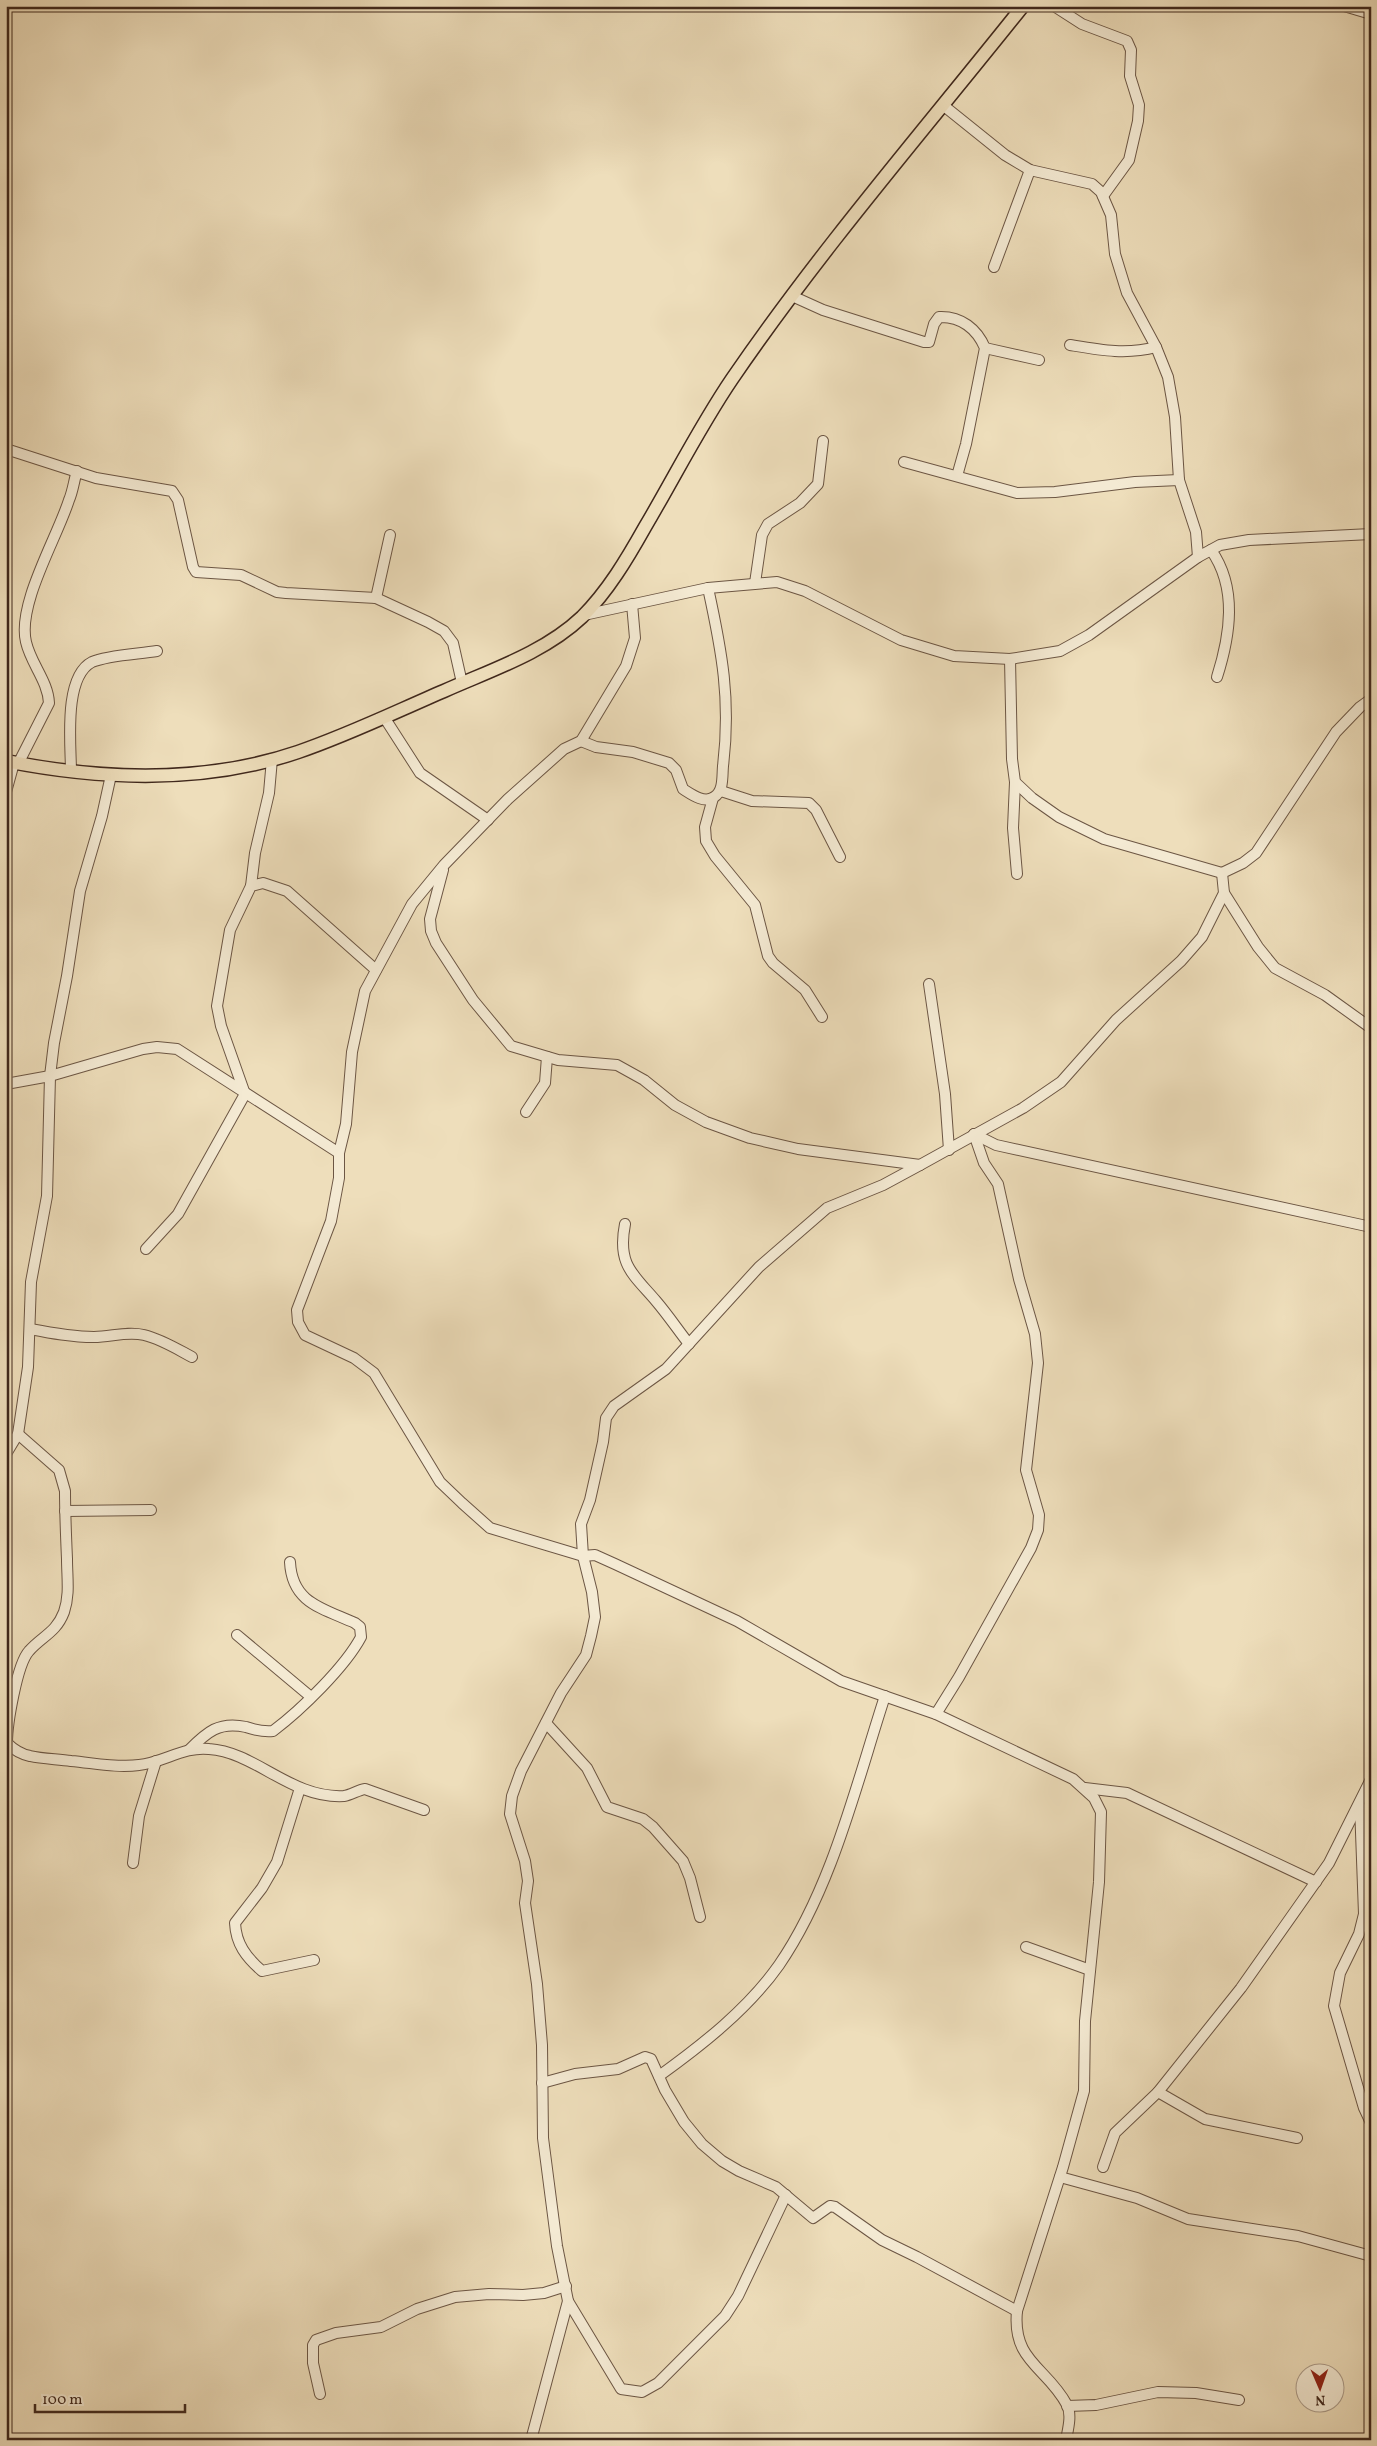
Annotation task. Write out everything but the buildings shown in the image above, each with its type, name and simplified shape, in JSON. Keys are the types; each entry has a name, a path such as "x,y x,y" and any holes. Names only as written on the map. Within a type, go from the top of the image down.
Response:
{"main road":[{"path":"13,763 111,776 176,774 220,769 272,759 330,740 384,717 543,645 564,632 584,615 625,563 730,382 792,296 1024,6"}],"street":[{"path":"1054,6 1082,24 1127,41 1131,50 1130,76 1139,105 1138,121 1128,160 1104,196"},
{"path":"1344,6 1371,14"},
{"path":"944,106 1005,155 1030,170 1092,184 1104,196 1111,214 1115,254 1119,272 1127,293 1156,347 1168,377 1172,393 1179,480 1196,532 1198,557"},
{"path":"994,266 1030,170"},
{"path":"792,296 823,310 924,342 929,342 934,324 940,317 951,318 973,328 985,348 966,444 957,476"},
{"path":"1070,345 1115,353 1136,352 1156,347"},
{"path":"985,348 1039,360"},
{"path":"755,583 762,535 768,524 800,503 818,484 823,441"},
{"path":"6,448 77,470 96,478 120,484 172,491 178,500 196,572 241,575 277,592 376,598 444,631 453,643 462,682"},
{"path":"904,462 957,476 994,489 1017,493 1055,492 1135,482 1179,480"},
{"path":"6,792 13,763 50,703 49,692 26,642 25,621 44,560 70,500 77,470"},
{"path":"584,615 708,588 777,582 805,591 901,640 954,656 1010,659 1060,651 1088,635 1198,557 1220,545 1249,540 1371,534"},
{"path":"376,598 390,535"},
{"path":"1211,550 1223,571 1229,596 1228,634 1216,677"},
{"path":"708,588 720,647 726,690 726,743 721,790 713,798 705,827 706,841 715,856 754,905 768,956 773,963 806,990 822,1017"},
{"path":"632,604 635,638 626,666 581,741 564,749 488,820 444,865 412,904 365,991 352,1052 346,1124 339,1153 339,1178 331,1221 298,1310 298,1322 305,1335 354,1358 374,1373 440,1482 490,1528 583,1556 595,1555 736,1621 841,1681 936,1714 1073,1779 1094,1798 1101,1812 1099,1882 1085,2021 1084,2091 1037,2254 1017,2311 1015,2329 1020,2347 1068,2406 1069,2422 1066,2440"},
{"path":"71,772 71,707 74,685 83,670 92,663 157,651"},
{"path":"1010,659 1012,759 1015,782 1013,828 1017,874"},
{"path":"1015,782 1032,798 1059,817 1097,836 1222,873 1243,863 1256,854 1336,732 1360,707 1371,699"},
{"path":"384,717 420,773 488,820"},
{"path":"581,741 596,747 633,752 669,763 676,770 683,789 704,799 713,798"},
{"path":"146,1250 178,1214 245,1094 221,1026 217,1006 230,930 251,886 255,853 269,793 272,759"},
{"path":"6,1454 18,1434 28,1366 31,1282 48,1196 50,1076 80,891 111,776"},
{"path":"721,790 752,801 790,800 809,803 816,810 840,857"},
{"path":"444,865 430,919 431,931 436,943 473,1000 511,1046 547,1058 617,1065 644,1080 675,1105 706,1122 750,1138 798,1149 920,1165"},
{"path":"1222,873 1224,893 1258,948 1275,968 1325,995 1371,1028"},
{"path":"251,886 263,883 287,891 376,970"},
{"path":"531,2440 568,2301 557,2246 543,2138 537,1984 525,1903 528,1881 525,1861 510,1814 512,1796 520,1771 561,1692 586,1655 592,1636 595,1617 592,1592 583,1556 581,1524 590,1500 603,1442 606,1418 614,1406 666,1369 759,1267 828,1208 883,1185 949,1150 974,1134 1023,1108 1061,1082 1116,1020 1181,961 1202,937 1224,893"},
{"path":"929,984 945,1094 949,1150"},
{"path":"6,1084 50,1076 143,1049 157,1047 177,1049 339,1153"},
{"path":"526,1112 545,1083 547,1058"},
{"path":"974,1134 996,1145 1371,1228"},
{"path":"936,1714 960,1677 1031,1548 1038,1530 1039,1515 1026,1470 1038,1364 1035,1334 1019,1279 998,1184 984,1162 974,1134"},
{"path":"625,1224 622,1240 625,1262 636,1281 656,1300 689,1344"},
{"path":"30,1329 74,1337 96,1337 127,1333 143,1334 157,1339 192,1358"},
{"path":"18,1434 59,1470 65,1491 69,1591 64,1612 49,1635 28,1652 20,1665 7,1731 7,1744 14,1750 29,1756 118,1766 140,1766 189,1750 210,1748 258,1765 274,1777 300,1788 329,1796 346,1796 365,1788 424,1810"},
{"path":"66,1511 151,1510"},
{"path":"189,1750 212,1730 230,1724 265,1732 274,1731 311,1697 358,1642 361,1631 355,1623 306,1601 296,1588 290,1575 290,1562"},
{"path":"237,1635 311,1697"},
{"path":"659,2076 694,2051 723,2026 778,1966 792,1944 825,1877 885,1696"},
{"path":"546,1722 587,1768 607,1807 642,1820 652,1827 683,1861 690,1878 700,1917"},
{"path":"133,1863 139,1816 156,1761"},
{"path":"1103,2167 1115,2133 1158,2092 1242,1988 1316,1882 1329,1863 1371,1779"},
{"path":"300,1788 277,1862 262,1888 235,1923 241,1949 262,1972 314,1960"},
{"path":"1085,1788 1127,1793 1316,1882"},
{"path":"1360,1801 1364,1914 1359,1934 1340,1973 1334,2006 1364,2108 1371,2123"},
{"path":"1026,1947 1090,1970"},
{"path":"542,2083 575,2074 618,2069 645,2057 651,2059 674,2106 702,2144 722,2161 786,2195 794,2205 813,2218 830,2206 835,2206 882,2240 1017,2311"},
{"path":"1158,2092 1204,2119 1296,2138"},
{"path":"1060,2176 1137,2198 1188,2219 1298,2236 1371,2256"},
{"path":"568,2301 621,2389 642,2392 658,2383 724,2316 738,2296 786,2195"},
{"path":"320,2394 313,2363 313,2345 316,2340 336,2333 381,2326 417,2309 455,2297 489,2294 523,2296 544,2293 566,2286"},
{"path":"1068,2406 1096,2405 1158,2392 1196,2393 1238,2400"}]}
